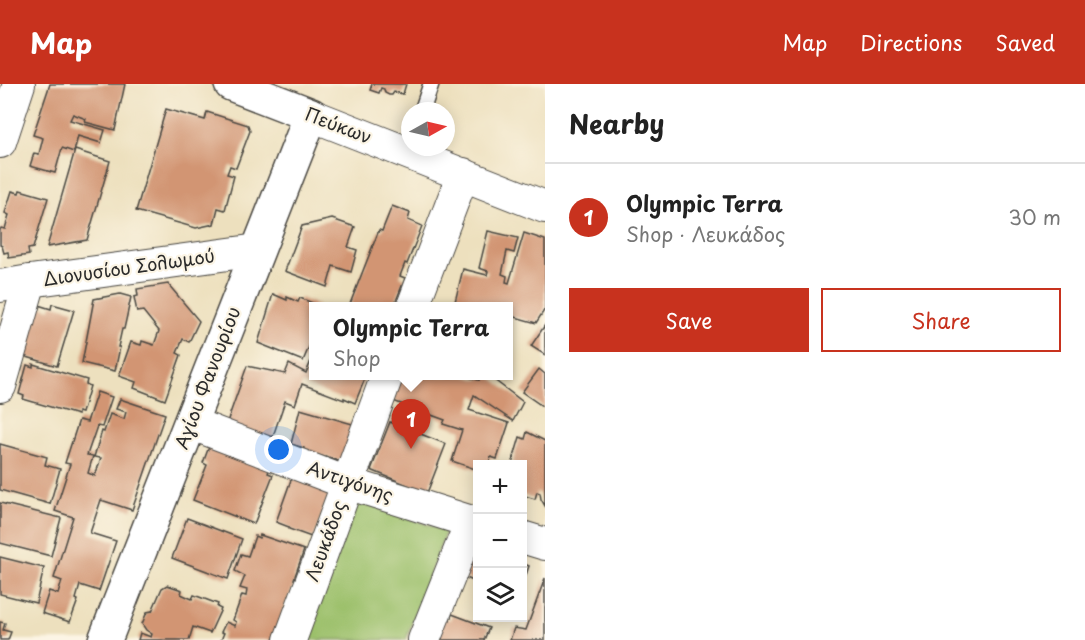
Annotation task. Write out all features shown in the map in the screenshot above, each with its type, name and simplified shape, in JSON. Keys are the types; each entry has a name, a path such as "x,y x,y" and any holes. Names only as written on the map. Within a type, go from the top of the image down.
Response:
{"street":[{"path":"0,142 19,84"},
{"name":"Πεύκων","path":"249,87 311,115 401,147"},
{"name":"Αγίου Φανουρίου","path":"105,640 311,115"},
{"name":"Πεύκων","path":"422,156 545,207"},
{"path":"415,302 463,174"},
{"name":"Διονυσίου Σολωμού","path":"15,284 258,250"},
{"path":"0,386 15,284"},
{"name":"Λευκάδος","path":"290,640 385,380"},
{"name":"Αντιγόνης","path":"190,423 347,483 473,523"},
{"path":"424,640 473,525"},
{"path":"527,539 545,544"}],"lane":[{"path":"425,102 431,84"}],"green space":[{"path":"357,499 446,531 406,640 306,640"}],"building":[{"path":"50,84 125,84 115,130 85,122 86,119 73,114 70,120 105,130 101,143 78,136 74,152 62,148 55,173 30,166 34,153 39,154 43,138 33,135"},
{"path":"372,84 406,84 403,94 394,92 389,95 381,88 379,93 370,90"},
{"path":"166,109 205,120 207,112 248,125 250,131 236,168 230,166 227,174 234,176 225,210 218,208 214,224 196,228 136,211"},
{"path":"75,150 110,161 87,240 47,247"},
{"path":"20,190 48,198 33,248 28,249 29,255 9,258 8,252 4,253 0,245 0,230 5,229 9,215 5,213 12,191 19,193"},
{"path":"392,206 410,213 408,220 422,226 400,276 405,278 396,302 351,302 379,230 382,231"},
{"path":"332,219 355,227 348,247 357,250 351,272 333,266 327,287 285,271 302,226"},
{"path":"488,231 518,238 514,253 507,251 502,274 507,276 506,282 509,283 524,233 545,240 545,309 536,323 513,316 513,302 455,302 463,269 487,275 488,271 479,268"},
{"path":"168,284 199,321 189,342 183,339 177,353 181,355 165,400 134,388 136,382 119,376 131,342 141,345 142,341 154,345 159,331 143,311 137,312 134,297 138,296 137,289"},
{"path":"120,294 131,297 118,347 120,347 115,371 82,363 94,299"},
{"path":"273,294 287,300 287,297 298,302 300,298 310,302 309,347 303,361 258,343"},
{"path":"35,304 51,309 52,304 74,310 57,366 20,355"},
{"path":"545,325 545,355 531,346"},
{"path":"33,364 87,380 86,384 90,386 82,413 78,412 78,415 23,399 24,396 19,394 27,365 33,367"},
{"path":"289,364 306,373 309,366 309,380 364,380 355,403 302,384 295,405 285,401 272,439 226,425 247,366 285,374"},
{"path":"539,369 545,374 545,408 522,392"},
{"path":"397,380 494,380 523,402 513,421 474,395 469,410 509,423 497,459 491,457 490,460 473,460 473,468 452,461 462,430 443,424 445,420 393,401"},
{"path":"97,392 112,397 102,427 97,426 87,455 93,456 88,473 95,476 101,458 94,457 110,414 124,419 126,412 116,409 120,399 165,414 132,510 101,500 90,533 116,541 99,591 80,585 76,599 78,600 70,622 42,613 49,591 58,594 62,581 54,578 73,517 55,511 70,464 65,463 79,420 87,422"},
{"path":"300,409 356,425 346,463 303,451 304,448 291,444"},
{"path":"390,422 446,444 427,493 371,470"},
{"path":"527,432 545,441 545,506 540,493 537,492 535,499 527,497 527,460 513,460 520,437 525,439"},
{"path":"0,444 47,457 45,465 60,469 50,504 0,490"},
{"path":"210,444 270,467 268,473 273,475 254,524 193,500 207,465 203,463"},
{"path":"292,477 331,490 314,538 276,522"},
{"path":"0,503 61,518 51,556 0,543"},
{"path":"187,518 242,539 228,579 172,558"},
{"path":"260,535 304,550 294,579 296,579 273,640 221,640 224,633 221,632 226,622 235,626 236,622 233,620 242,595 246,596 247,590 240,588 245,576 235,571 241,554 248,556 255,536 259,538"},
{"path":"473,541 473,581 457,574"},
{"path":"0,557 44,568 36,603 0,594"},
{"path":"545,578 545,640 510,640 514,628 526,630"},
{"path":"167,585 182,590 181,594 192,599 194,595 218,604 217,607 221,609 210,633 193,627 189,640 138,640 140,633 151,637 152,634 142,624 147,612 152,611 162,588"},
{"path":"452,614 489,628 484,640 431,640 440,616 450,620"},
{"path":"0,622 5,623 3,630 11,632 8,640 0,640"}],"place":[{"name":"Olympic Terra","path":"411,449"}]}
